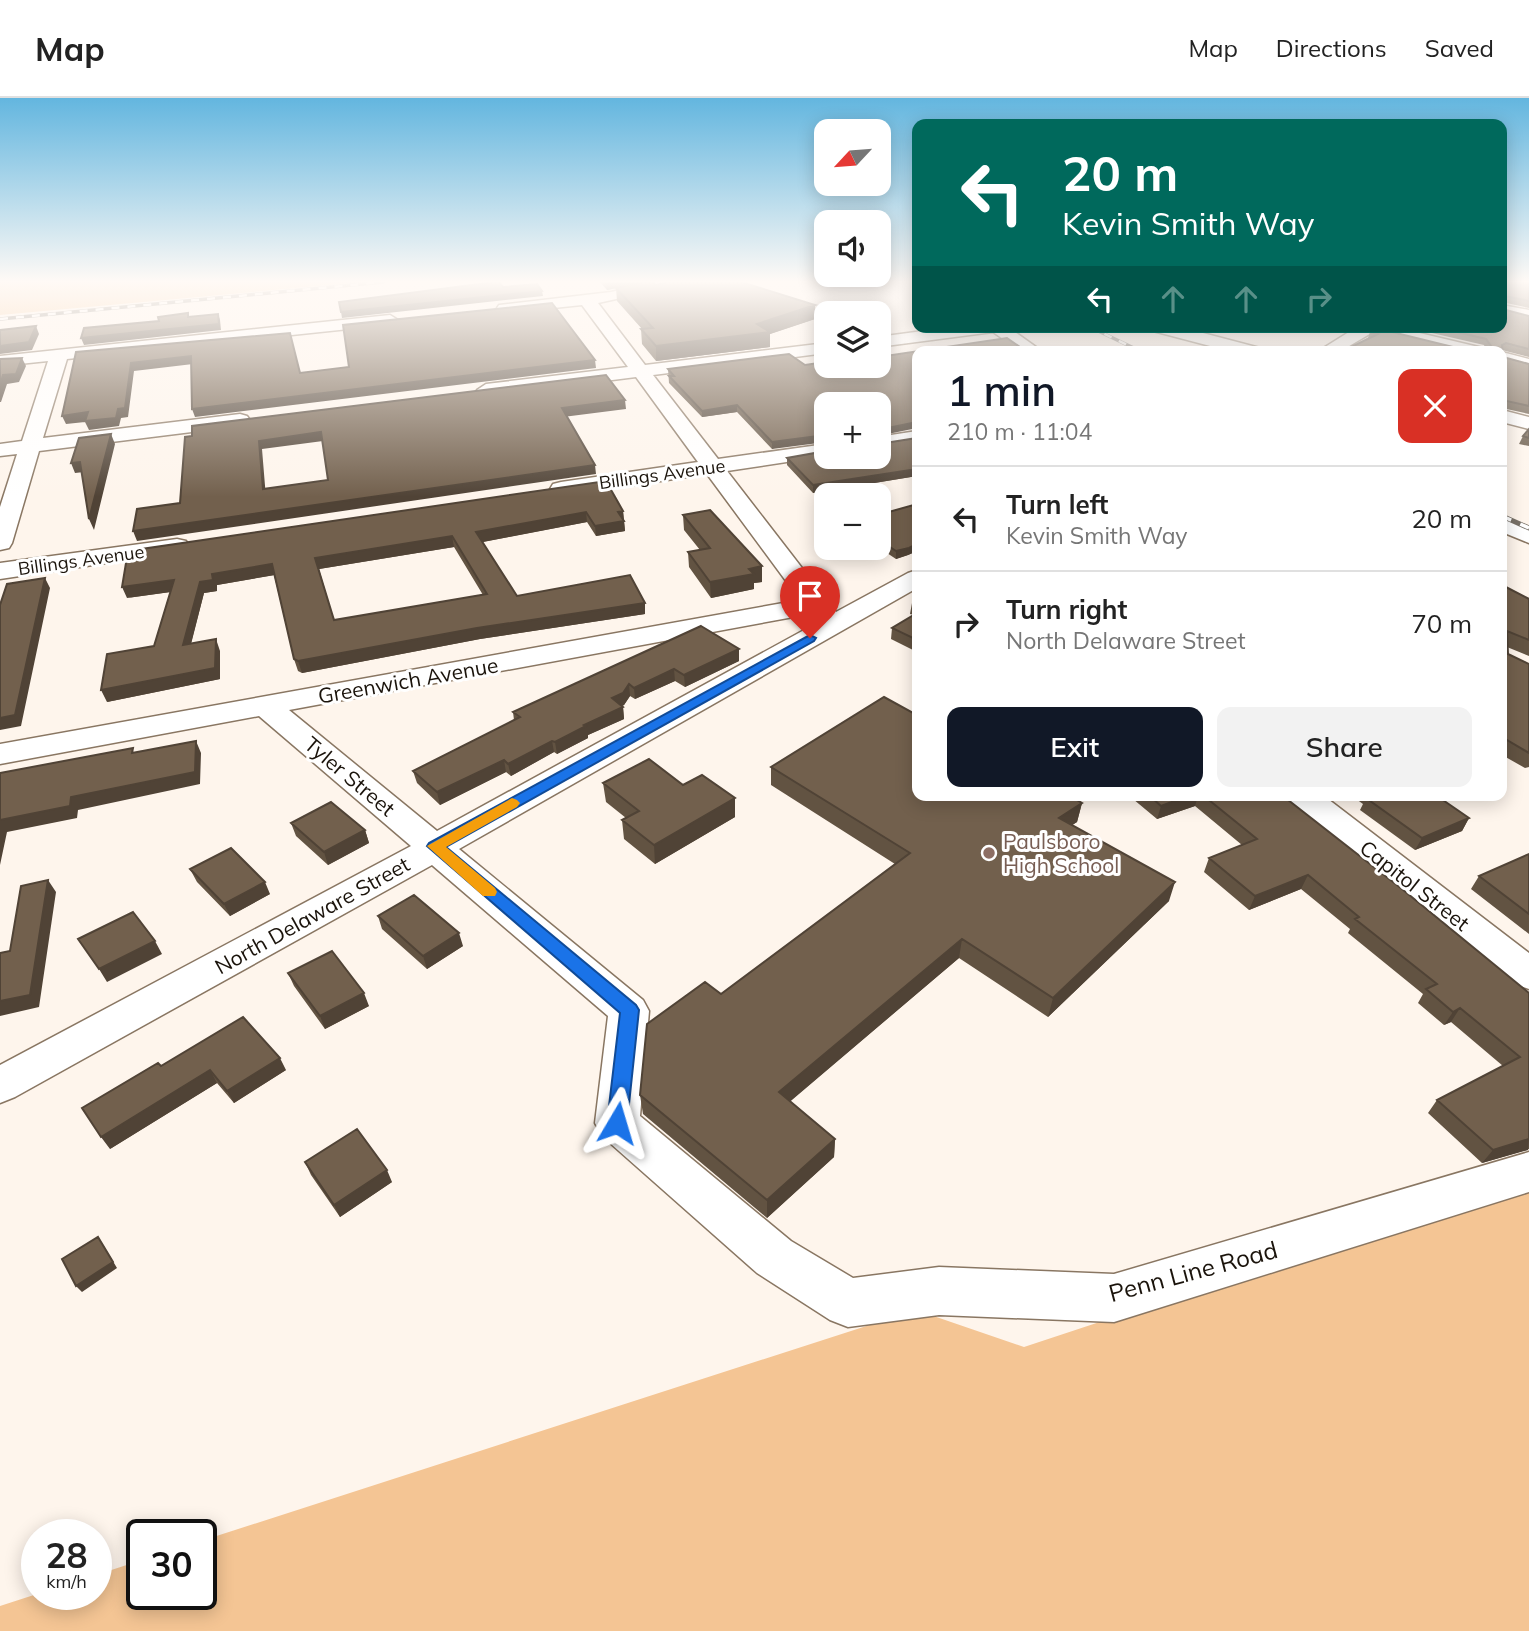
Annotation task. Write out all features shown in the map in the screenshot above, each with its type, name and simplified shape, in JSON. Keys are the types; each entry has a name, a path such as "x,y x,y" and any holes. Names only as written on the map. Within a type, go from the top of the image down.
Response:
{"street":[{"path":"0,361 73,354"},
{"path":"627,354 824,616"},
{"path":"460,393 781,354"},
{"path":"0,543 59,355"},
{"path":"1507,359 1529,364"},
{"path":"0,450 266,417"},
{"path":"1507,417 1529,423"},
{"path":"891,441 912,438"},
{"name":"Billings Avenue","path":"534,493 814,452"},
{"path":"1507,526 1529,536"},
{"name":"Billings Avenue","path":"0,571 206,541"},
{"name":"North Delaware Street","path":"0,1085 320,912 824,616 912,580"},
{"name":"Greenwich Avenue","path":"0,754 266,706 824,616"},
{"name":"Tyler Street","path":"266,706 629,1010 617,1123 774,1257 848,1303"},
{"name":"Capitol Street","path":"1308,801 1529,974"},
{"name":"Penn Line Road","path":"848,1303 939,1291 1114,1297 1529,1172"}],"shaded area":[{"path":"1529,1180 1529,1631 0,1631 0,1606 21,1599 21,1610 112,1610 112,1570 126,1565 126,1610 217,1610 217,1536 916,1310 1024,1347"}],"building":[{"path":"76,354 295,354 300,373 349,367 347,354 590,354 595,360 192,409 191,356 131,363 125,408 118,409 116,418 85,421 88,412 62,416"},
{"path":"789,354 805,365 814,364 814,378 891,378 891,355 912,354 912,423 891,427 891,392 814,392 814,437 772,442 737,405 702,411 669,376 674,376 668,369"},
{"path":"22,358 16,374 3,375 0,385 0,359"},
{"path":"1507,358 1529,364 1529,406 1507,401"},
{"path":"606,375 625,400 562,408 595,465 133,531 137,509 180,503 185,437 192,436 192,426","holes":["321,432 328,480 263,489 259,441"]},
{"path":"111,434 89,519 80,462 71,463 79,438"},
{"path":"912,439 912,470 814,485 787,458 814,453 814,469 891,469 891,442"},
{"path":"606,481 623,511 618,512 624,521 595,526 586,512 476,532 517,596 630,575 645,603 477,628 298,661 294,659 272,564 212,574 213,580 200,582 183,645 216,639 215,668 101,690 107,654 154,646 174,580 122,587 128,551","holes":["452,536 487,594 334,620 315,558"]},
{"path":"912,505 912,546 896,551 891,548 891,511"},
{"path":"710,510 762,566 749,569 754,574 710,582 688,552 710,548 683,515"},
{"path":"45,578 15,715 0,718 0,605 7,584"},
{"path":"1507,588 1529,599 1529,640 1507,631"},
{"path":"912,616 912,638 892,628"},
{"path":"701,626 739,649 684,675 674,669 634,688 629,684 623,693 612,698 623,707 508,764 504,760 437,792 413,771 520,717 513,712"},
{"path":"1507,631 1508,654 1529,664 1529,753 1507,740"},
{"path":"884,697 912,712 912,801 1079,801 1082,803 1059,818 1175,882 1053,998 962,939 779,1092 835,1139 767,1200 640,1095 647,1024 705,982 721,994 910,853 771,767"},
{"path":"196,741 195,772 71,797 70,806 0,820 0,773 133,748 132,753"},
{"path":"649,759 683,785 702,775 735,798 654,845 622,820 639,811 603,783"},
{"path":"1156,801 1174,801 1161,806"},
{"path":"1210,801 1289,801 1529,993 1529,1139 1493,1150 1437,1100 1520,1057 1460,1008 1453,1012 1426,989 1437,984 1355,919 1359,917 1308,875 1255,896 1209,858 1257,839"},
{"path":"1370,801 1444,801 1469,818 1422,838"},
{"path":"331,802 365,830 324,852 291,823"},
{"path":"231,848 265,882 224,904 190,869"},
{"path":"1529,854 1529,914 1479,876"},
{"path":"48,880 30,995 0,1001 0,953 10,951 21,886"},
{"path":"414,895 459,933 423,956 378,916"},
{"path":"133,912 155,941 99,969 78,939"},
{"path":"332,951 364,993 320,1016 288,973"},
{"path":"243,1017 280,1058 227,1091 210,1070 101,1137 82,1108 158,1063 161,1066"},
{"path":"357,1129 387,1170 334,1205 305,1162"},
{"path":"98,1237 113,1262 76,1286 62,1259"}],"railway":[{"path":"1507,518 1529,528"}],"slow traffic":[{"path":"489,892 435,846 512,803"}],"place":[{"name":"Paulsboro High School","path":"989,853"}],"route":[{"path":"617,1123 629,1010 435,846 810,638"}]}
